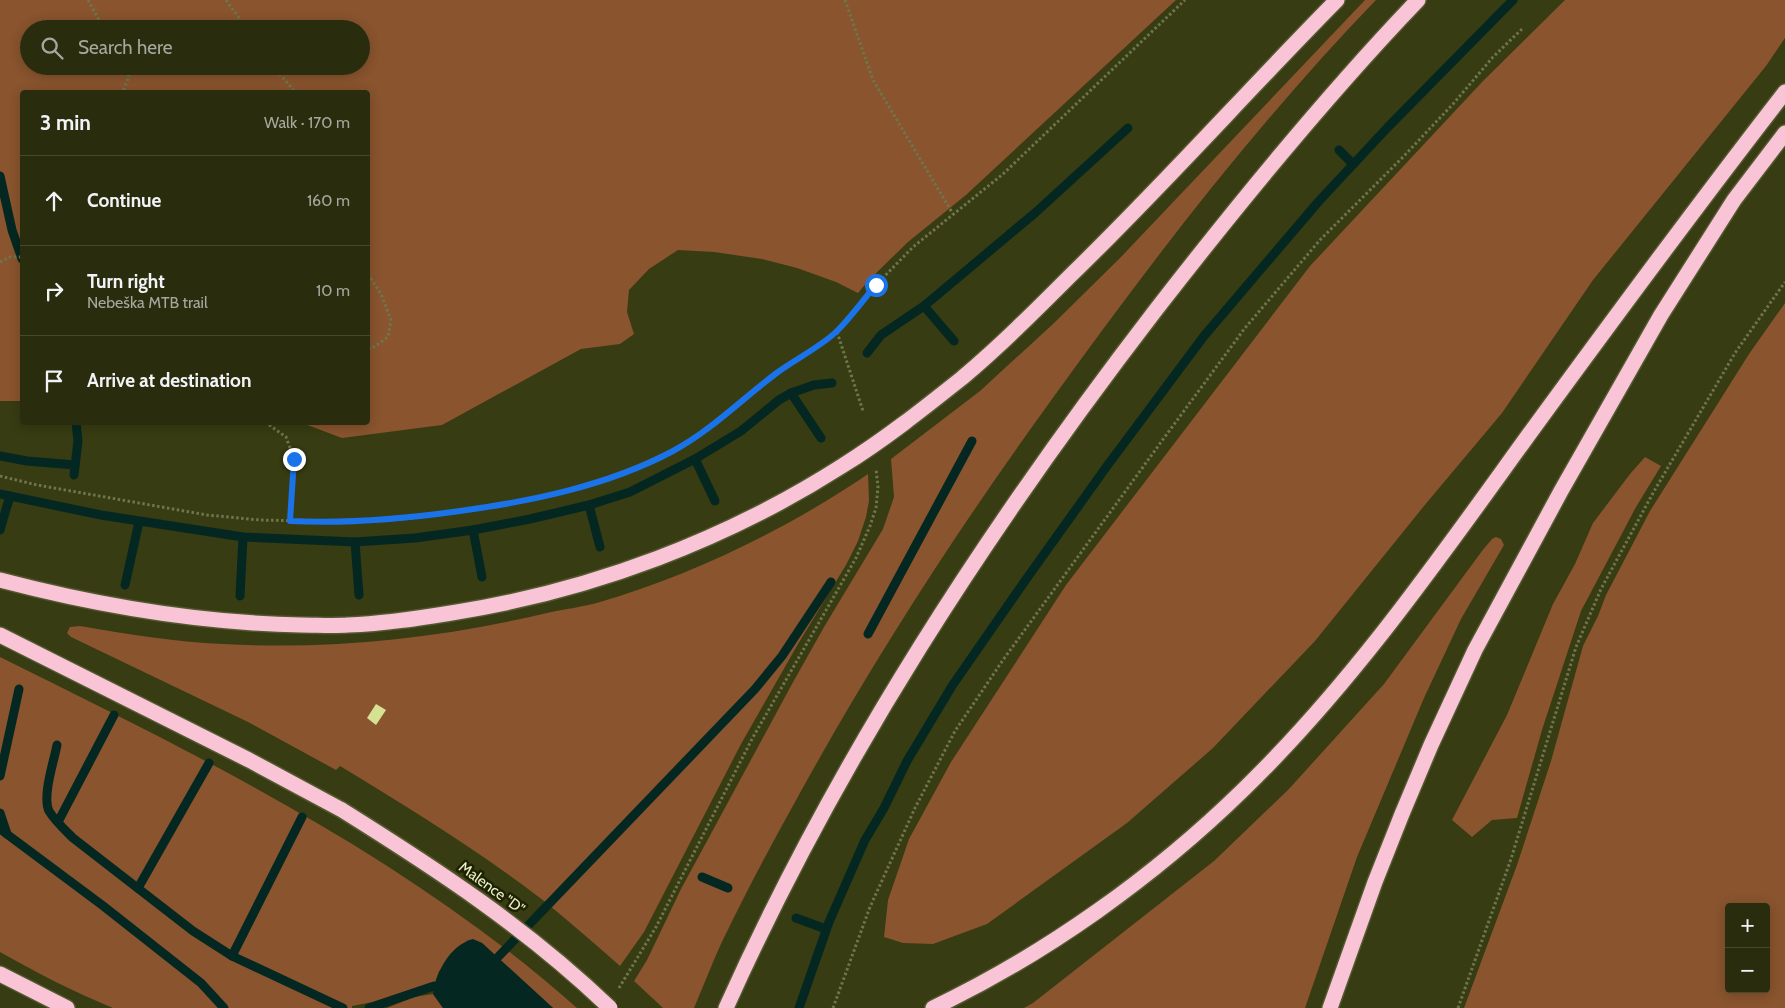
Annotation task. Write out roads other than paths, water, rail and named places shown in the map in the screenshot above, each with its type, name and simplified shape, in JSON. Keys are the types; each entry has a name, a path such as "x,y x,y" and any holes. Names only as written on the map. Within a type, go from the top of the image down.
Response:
{"highway":[{"path":"0,580 55,595 203,619 273,624 348,625 423,618 504,604 568,588 642,565 712,536 779,504 843,466 906,422 965,375 1022,324 1114,234 1337,0"},
{"path":"726,1008 750,955 796,864 868,734 931,630 1029,482 1117,361 1208,242 1304,127 1418,0"},
{"path":"933,1008 973,989 1047,945 1099,909 1187,842 1244,789 1294,736 1349,673 1437,561 1654,265 1785,92"},
{"path":"1330,1008 1375,882 1402,814 1431,745 1475,650 1565,483 1662,315 1734,200 1785,133"},
{"name":"Malence \"D\"","path":"0,635 249,760 342,810 425,861 486,904 545,949 610,1008"},
{"path":"0,974 67,1008"}],"water":[{"path":"473,939 482,943 553,1008 443,1008 433,994 437,977 451,953 457,947"}],"waterway":[{"path":"799,1008 829,922 865,840 884,808 907,761 952,686 1027,578 1107,466 1204,336 1319,201 1388,127 1513,0"},
{"path":"867,353 881,335 924,306 1035,213 1128,128"},
{"path":"1339,150 1353,164"},
{"path":"0,176 12,230 20,253"},
{"path":"924,306 954,341"},
{"path":"0,494 101,515 243,537 355,542 415,538 473,530 530,519 589,505 630,492 695,459 741,431 779,400 791,393 814,385 832,383"},
{"path":"791,393 821,438"},
{"path":"74,475 78,441 76,425"},
{"path":"868,634 972,441"},
{"path":"0,456 27,461 75,465"},
{"path":"695,459 715,501"},
{"path":"0,530 10,496"},
{"path":"589,505 600,547"},
{"path":"125,585 139,522"},
{"path":"473,530 482,577"},
{"path":"240,596 243,537"},
{"path":"355,542 359,595"},
{"path":"498,957 755,689 782,656 831,582"},
{"path":"0,776 19,689"},
{"path":"58,822 114,715"},
{"path":"57,745 51,769 47,805 54,818 73,838 193,931 232,956 343,1008"},
{"path":"138,888 209,763"},
{"path":"0,813 7,834"},
{"path":"232,956 302,817"},
{"path":"0,829 102,905 201,983 224,1008"},
{"path":"702,877 728,888"},
{"path":"796,918 826,929"},
{"path":"369,1008 434,986"}]}
